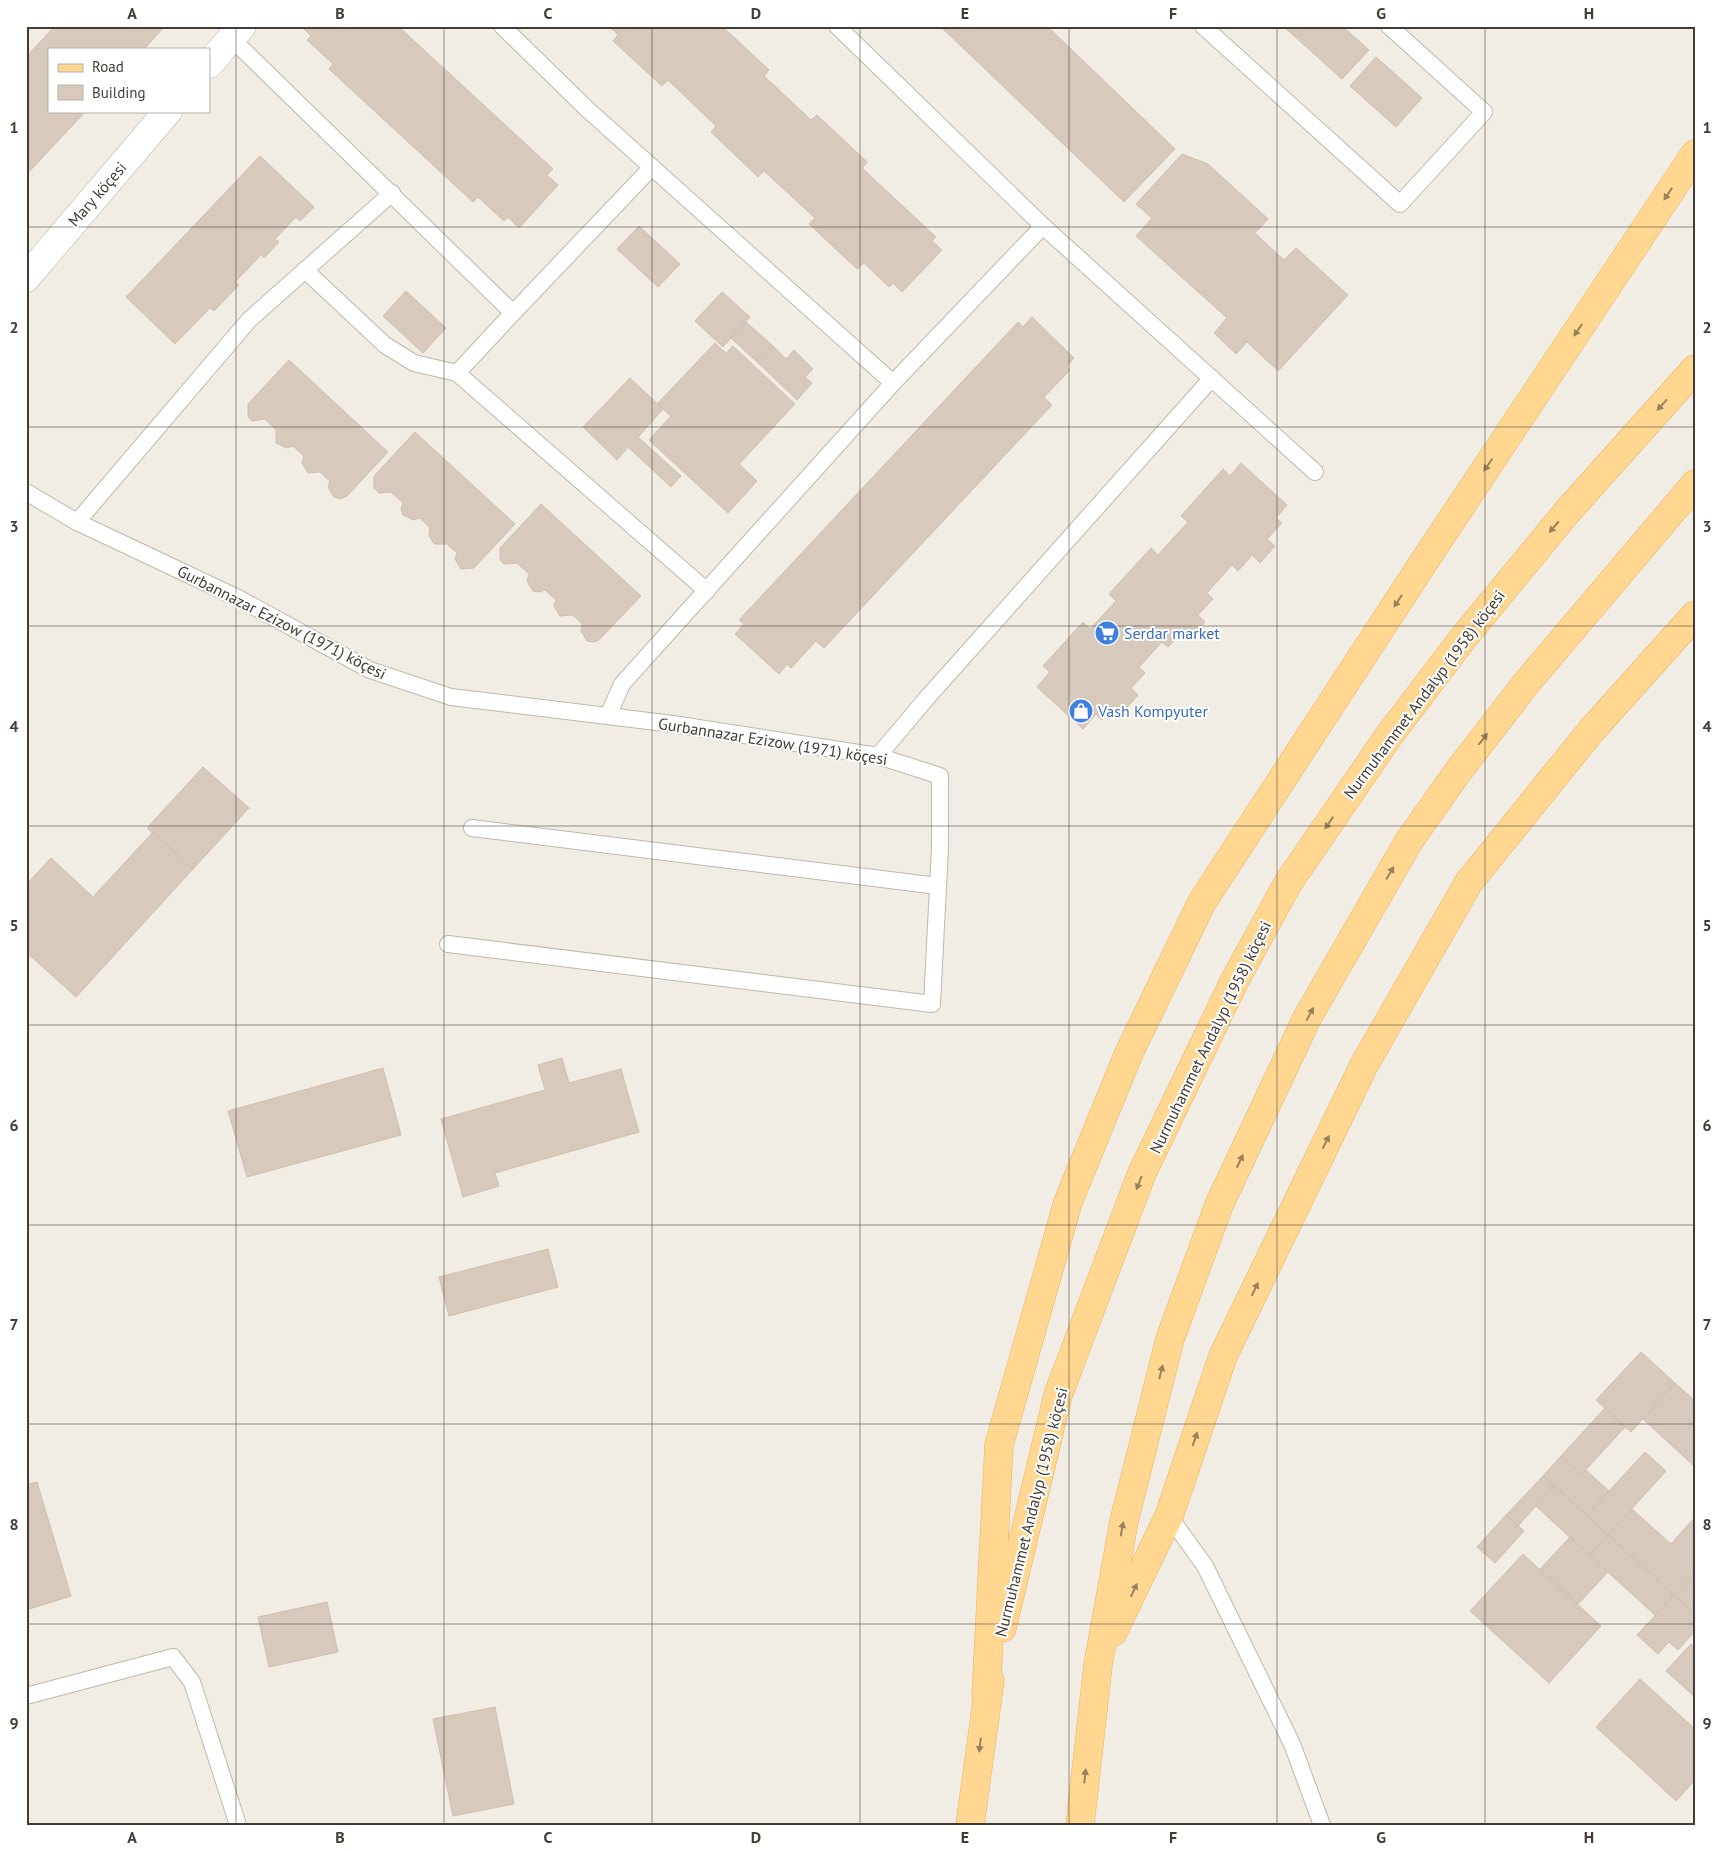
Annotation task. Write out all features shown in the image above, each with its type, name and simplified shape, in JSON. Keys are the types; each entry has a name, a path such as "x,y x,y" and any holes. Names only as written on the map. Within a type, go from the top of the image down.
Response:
{"main road":[{"path":"986,1696 999,1445 1068,1202 1129,1053 1202,902 1426,559 1695,154"},
{"name":"Nurmuhammet Andalyp (1958) köçesi","path":"970,1825 986,1696 1058,1396 1142,1173 1235,980 1288,884 1351,789 1434,675 1567,512 1695,369"},
{"path":"1080,1825 1098,1665 1124,1521 1170,1339 1219,1205 1307,1018 1410,841 1457,773 1524,686 1695,484"},
{"path":"1098,1665 1168,1516 1223,1356 1364,1065 1464,890 1591,731 1695,615"}],"street":[{"path":"210,63 236,32"},
{"name":"Mary köçesi","path":"26,278 167,112"}],"lane":[{"path":"502,26 587,109 893,383"},
{"path":"837,26 1043,226 1316,472"},
{"path":"1204,26 1400,204 1484,112 1389,26"},
{"path":"236,32 392,193 513,312"},
{"path":"456,373 652,167"},
{"path":"77,522 249,320 392,193"},
{"path":"608,716 622,684 893,383 1043,226"},
{"path":"305,270 385,345 414,363 456,373 707,591"},
{"path":"878,756 932,691 1212,378"},
{"name":"Gurbannazar Ezizow (1971) köçesi","path":"26,492 77,522 238,598 370,670 451,697 608,716 878,756 940,776 938,886 932,1004 448,944"},
{"path":"472,828 938,886"},
{"path":"1168,1516 1205,1566 1292,1744 1322,1825"},
{"path":"26,1696 173,1657 192,1682 238,1825"}],"building":[{"path":"55,26 165,26 145,48 48,48 48,112 85,112 26,175 26,57"},
{"path":"301,26 398,26 553,169 547,175 558,185 519,228 508,217 504,221 478,197 473,202 329,69 333,64 307,40 311,36"},
{"path":"609,26 710,26 714,30 722,26 769,70 764,76 811,120 817,115 867,162 862,168 936,237 932,241 942,250 902,292 893,283 889,287 864,263 857,269 809,224 815,218 764,171 758,177 711,132 716,126 668,80 662,86 613,41 618,35"},
{"path":"940,26 1047,26 1175,149 1124,202"},
{"path":"1283,26 1342,26 1369,50 1342,79"},
{"path":"1376,57 1422,98 1396,127 1350,86"},
{"path":"1182,154 1208,164 1268,219 1255,233 1284,260 1296,248 1348,295 1278,371 1247,342 1236,354 1214,333 1227,318 1136,236 1152,218 1136,204"},
{"path":"260,156 314,207 300,221 296,217 275,239 279,242 264,258 261,255 235,282 239,285 214,311 210,308 175,344 126,297"},
{"path":"639,226 680,264 658,287 617,249"},
{"path":"406,291 446,328 423,353 383,316"},
{"path":"722,292 750,317 723,347 695,321"},
{"path":"1032,317 1074,358 1066,367 1070,370 1044,397 1052,405 824,648 816,641 791,668 787,664 779,674 735,634 744,624 739,620 1018,322 1023,327"},
{"path":"746,322 772,345 756,361 731,338"},
{"path":"715,343 726,353 733,346 795,404 739,464 757,481 728,513 649,440 671,416 657,404"},
{"path":"772,345 786,359 794,350 813,369 805,377 812,383 797,400 756,361"},
{"path":"289,360 388,452 347,496 340,499 334,497 328,487 330,481 320,472 308,473 302,463 304,456 293,446 287,448 276,443 276,430 265,419 252,421 248,417 248,404"},
{"path":"630,378 663,409 638,437 681,476 671,487 628,447 617,460 583,427"},
{"path":"415,432 515,524 474,568 461,569 455,559 457,553 447,544 434,544 429,535 430,528 420,518 413,520 403,515 401,509 403,503 391,492 379,493 374,488 374,476"},
{"path":"1241,463 1287,505 1276,518 1282,523 1267,539 1275,546 1260,563 1252,555 1238,571 1232,565 1207,593 1213,599 1198,615 1205,622 1189,640 1181,633 1168,647 1162,642 1139,667 1145,673 1131,688 1138,695 1123,712 1115,705 1102,720 1096,714 1083,729 1037,687 1050,672 1043,666 1083,622 1090,629 1116,601 1109,594 1151,548 1158,555 1188,522 1181,516 1223,469 1230,476"},
{"path":"541,504 641,596 599,640 587,641 581,631 582,624 573,615 560,616 554,606 556,600 545,590 533,591 527,581 529,574 517,563 504,564 500,560 500,548"},
{"path":"203,767 249,808 193,869 147,828"},
{"path":"153,832 193,869 76,997 26,952 26,885 51,858 93,897"},
{"path":"562,1058 569,1083 621,1069 639,1132 495,1173 499,1186 463,1197 441,1119 545,1090 538,1065"},
{"path":"383,1068 401,1135 247,1177 228,1111"},
{"path":"548,1249 558,1287 449,1316 439,1277"},
{"path":"1641,1352 1675,1383 1631,1432 1596,1400"},
{"path":"1675,1383 1695,1401 1695,1467 1643,1419"},
{"path":"1605,1408 1625,1427 1581,1475 1561,1456"},
{"path":"1645,1452 1666,1471 1608,1535 1587,1515"},
{"path":"1561,1456 1581,1475 1586,1470 1609,1491 1587,1515 1543,1476"},
{"path":"1543,1476 1554,1486 1518,1526 1506,1515"},
{"path":"37,1482 71,1596 26,1610 26,1485"},
{"path":"1554,1486 1608,1535 1589,1555 1536,1506"},
{"path":"1632,1509 1671,1544 1695,1517 1695,1572 1674,1595 1608,1535"},
{"path":"1506,1515 1524,1531 1495,1563 1477,1547"},
{"path":"1608,1535 1674,1595 1655,1615 1589,1555"},
{"path":"1570,1537 1608,1572 1578,1604 1540,1569"},
{"path":"1523,1554 1601,1626 1549,1683 1470,1611"},
{"path":"1695,1572 1695,1614 1674,1595"},
{"path":"1674,1595 1695,1614 1695,1631 1678,1650 1669,1642 1658,1654 1637,1635"},
{"path":"327,1602 338,1652 269,1667 258,1617"},
{"path":"1691,1644 1695,1647 1695,1697 1666,1671"},
{"path":"1640,1679 1695,1729 1695,1780 1676,1801 1596,1727"},
{"path":"495,1707 514,1804 453,1816 433,1719"}],"place":[{"name":"Serdar market","path":"1107,633"},
{"name":"Vash Kompyuter","path":"1081,711"}]}
